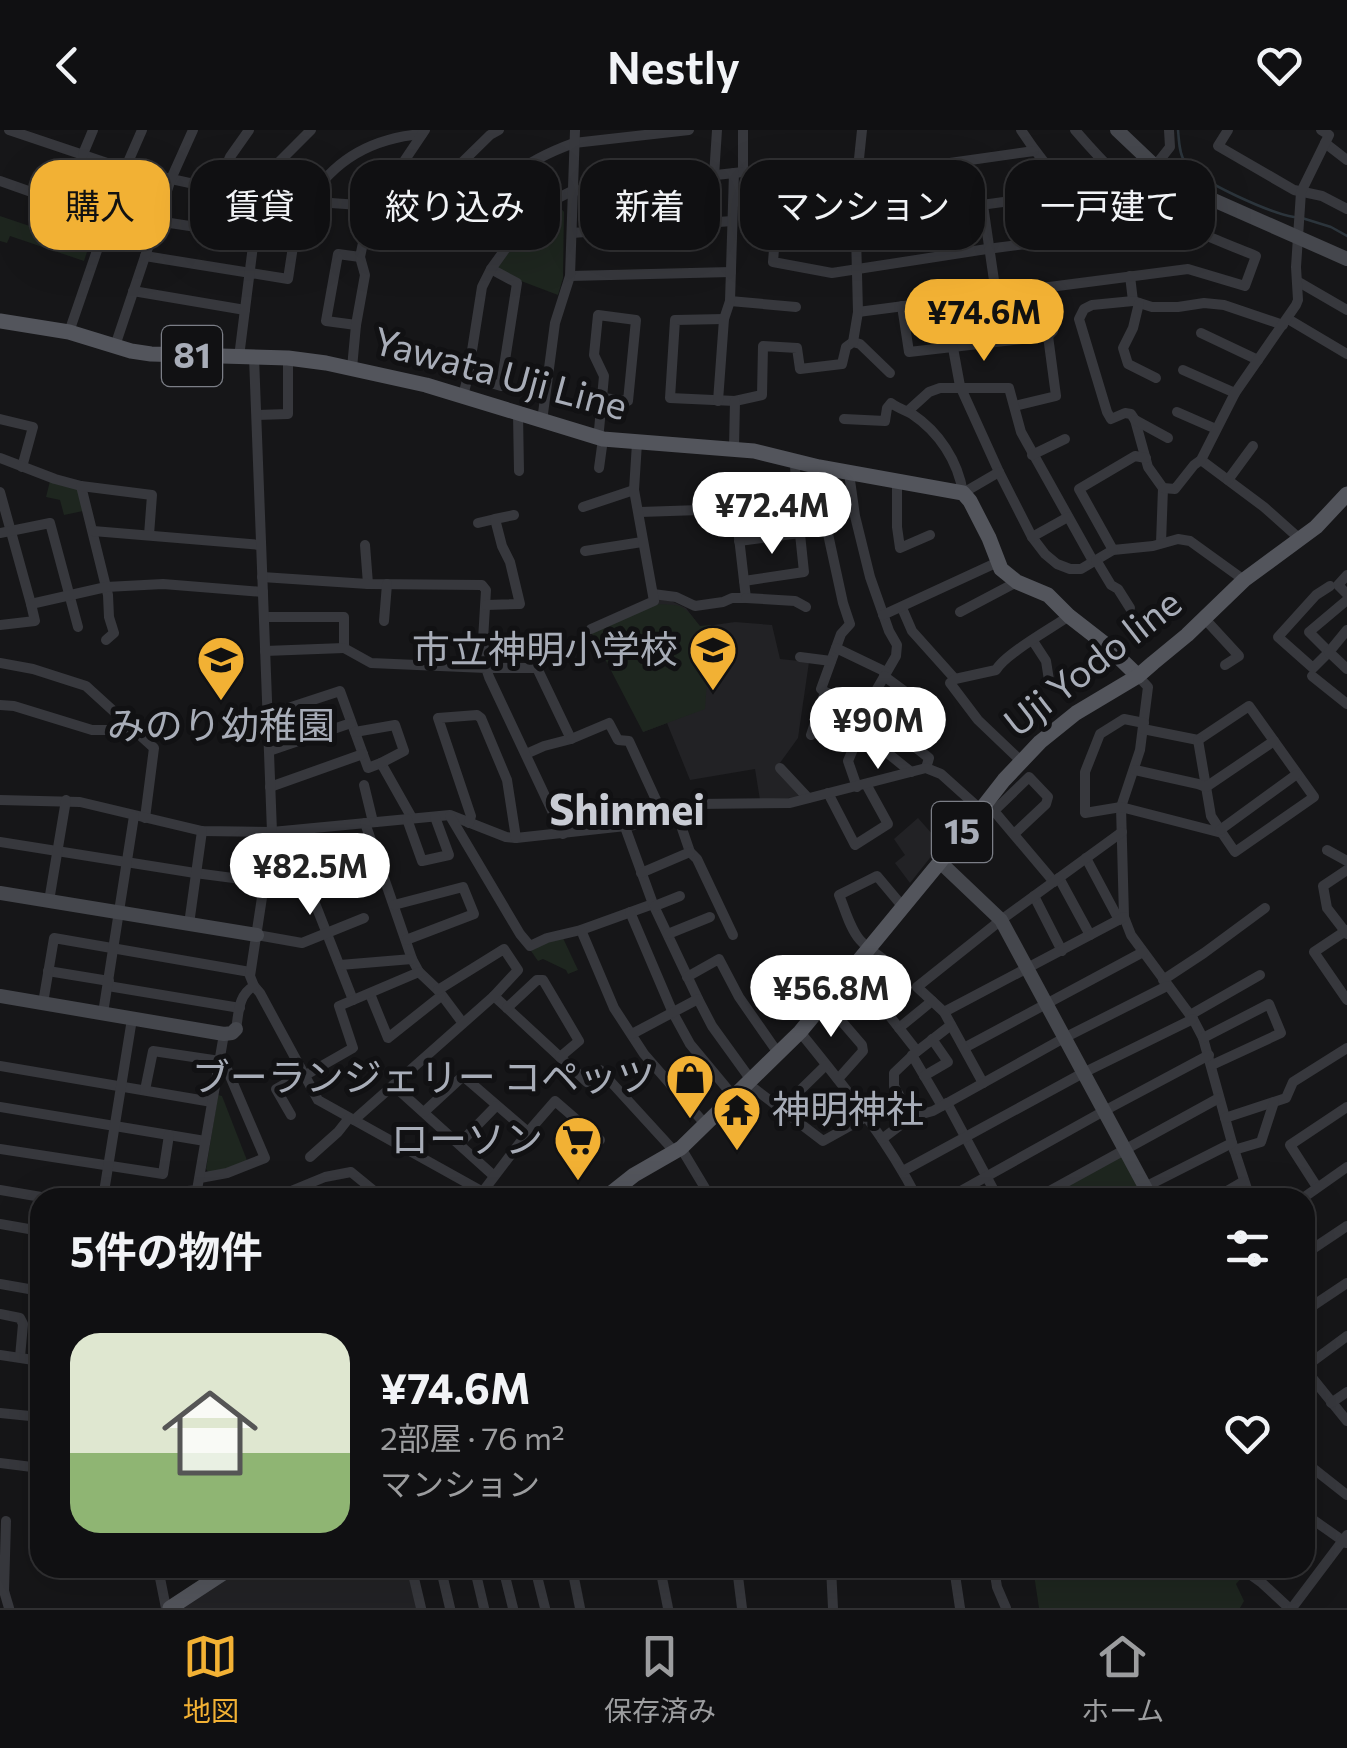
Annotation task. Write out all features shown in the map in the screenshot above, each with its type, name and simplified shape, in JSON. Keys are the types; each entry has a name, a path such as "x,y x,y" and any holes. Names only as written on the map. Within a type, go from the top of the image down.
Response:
{"main road":[{"name":"Yawata Uji Line","path":"0,321 69,332 152,354 288,358 352,368 463,396 599,438 754,451 848,473 963,493"},
{"path":"963,493 983,526 1001,569 1017,582 1048,595 1138,676"},
{"name":"Uji Yodo line","path":"617,1188 678,1150 800,1032 1021,761 1060,725 1138,676 1244,580 1316,527 1347,494"},
{"path":"168,1608 215,1578"}],"street":[{"path":"0,138 6,130 46,136 99,160"},
{"path":"82,154 92,130"},
{"path":"129,160 142,130"},
{"path":"170,181 194,130"},
{"path":"229,160 249,130"},
{"path":"282,160 311,130"},
{"path":"542,421 555,323 570,276 574,130"},
{"path":"536,160 574,143 689,130"},
{"path":"715,160 717,130"},
{"path":"718,401 724,318 730,301 732,221 744,130"},
{"path":"859,160 862,130"},
{"path":"1021,130 1041,160"},
{"path":"1075,130 1100,160"},
{"path":"1118,130 1148,160"},
{"path":"1159,160 1170,147 1170,130"},
{"path":"1228,130 1218,146 1294,190 1322,196 1347,210"},
{"path":"1164,488 1174,489 1201,460 1235,393 1298,300 1300,192 1329,135 1321,130"},
{"path":"330,172 366,147 423,132"},
{"path":"404,160 423,132"},
{"path":"464,160 492,132"},
{"path":"1324,144 1347,160"},
{"path":"975,160 1034,152"},
{"path":"720,175 738,173"},
{"path":"171,178 190,182"},
{"path":"0,181 30,192"},
{"path":"560,197 580,190"},
{"path":"1215,201 1347,259"},
{"path":"572,234 732,221"},
{"path":"985,231 996,294"},
{"path":"858,312 1188,269 1246,286 1256,256 1215,239"},
{"path":"775,250 774,262 832,274 1005,247"},
{"path":"69,332 97,250"},
{"path":"115,346 146,250"},
{"path":"253,250 245,310 246,357 257,415 272,832 250,972 254,986 318,1100 478,1188"},
{"path":"144,256 288,279 294,250"},
{"path":"352,368 365,274 361,250"},
{"path":"463,396 482,287 504,250"},
{"path":"724,318 675,320 670,398 735,402 762,396 763,346 798,348 800,369 842,364 846,347 853,342 858,312 856,250"},
{"path":"356,325 326,321 338,254 360,257"},
{"path":"468,376 501,386 517,283 491,269"},
{"path":"570,276 731,272"},
{"path":"1130,276 1136,302 1132,328 1123,348 1128,364 1156,378"},
{"path":"1297,281 1347,310"},
{"path":"902,306 909,352 1048,336 1052,331 1046,287"},
{"path":"133,291 245,310"},
{"path":"730,301 796,307"},
{"path":"1161,543 1164,488 1148,467 1131,414 1111,418 1106,412 1079,319 1084,309 1136,302 1152,307 1224,305 1286,322 1345,348"},
{"path":"599,468 598,430 604,376 594,355 598,315 636,320 628,401 602,398"},
{"path":"1201,333 1258,360"},
{"path":"1015,406 1056,396 1048,336"},
{"path":"853,342 890,373"},
{"path":"953,348 960,386 999,472 1032,538 1057,564 1081,569 1113,550 1178,539 1190,541 1244,580"},
{"path":"257,415 288,414 288,358"},
{"path":"1183,370 1235,393"},
{"path":"908,412 929,392 940,388 1010,388 1021,432 1032,455 1110,585 1118,589 1130,608"},
{"path":"734,448 735,402"},
{"path":"844,419 885,421 891,402 908,412 942,440 961,479 963,493 999,472"},
{"path":"1177,412 1216,430"},
{"path":"518,414 519,470"},
{"path":"0,419 33,427 22,467"},
{"path":"1134,420 1168,438"},
{"path":"1032,455 1065,438"},
{"path":"591,630 654,601 634,490 637,443"},
{"path":"1228,480 1252,446"},
{"path":"1113,550 1079,489 1134,456 1146,458"},
{"path":"0,458 81,486 152,494 149,536"},
{"path":"1201,460 1301,540"},
{"path":"744,580 804,572 795,462"},
{"path":"820,467 818,488 850,624 841,634 821,690 866,708 929,758 926,768"},
{"path":"848,473 870,577 897,645 896,656 866,708"},
{"path":"896,480 900,548 930,535"},
{"path":"81,486 114,633 106,640"},
{"path":"582,507 634,490"},
{"path":"0,492 6,532 35,621 0,625"},
{"path":"746,598 735,503 796,496"},
{"path":"640,512 700,510"},
{"path":"478,523 514,515"},
{"path":"1032,538 1068,517"},
{"path":"486,604 520,604 495,519"},
{"path":"6,532 50,523 78,628"},
{"path":"93,531 261,546"},
{"path":"739,541 800,533"},
{"path":"584,551 642,542"},
{"path":"364,545 368,584"},
{"path":"884,615 998,562"},
{"path":"1347,576 1338,585 1347,597 1309,632 1347,670"},
{"path":"262,577 368,584 482,585 486,590 483,640 488,677 562,834"},
{"path":"960,612 1017,582"},
{"path":"31,604 106,587 163,584 263,592"},
{"path":"384,621 387,584"},
{"path":"1330,586 1278,637 1313,668 1347,630"},
{"path":"653,594 676,597 695,606 746,598 795,601 806,607"},
{"path":"902,608 912,630 956,679"},
{"path":"264,617 344,616 344,648"},
{"path":"1021,761 978,720 950,683 996,670 1002,659 1069,616"},
{"path":"1204,618 1239,656 1225,666"},
{"path":"1033,641 1046,661 1049,680"},
{"path":"265,651 344,648 371,663 537,668 571,740"},
{"path":"836,648 885,674 934,713 912,744"},
{"path":"805,655 832,660"},
{"path":"0,664 33,668 86,686 154,748 127,862 103,1013"},
{"path":"1122,918 1121,807 1140,750 1148,687 1138,676"},
{"path":"1312,676 1347,704"},
{"path":"266,715 340,691 353,728 362,754 368,768 404,751 395,726 353,728 269,750"},
{"path":"810,735 825,692"},
{"path":"0,705 92,730 134,730"},
{"path":"1198,740 1211,816 1235,852 1314,797 1249,706 1198,740 1124,719 1100,734 1085,772 1084,813 1121,807 1221,832"},
{"path":"469,823 471,816 438,718 481,718 506,780 516,838"},
{"path":"526,754 609,723 618,740 630,741 663,815"},
{"path":"828,793 855,844 888,824 848,761 859,735 864,734 911,772"},
{"path":"1206,788 1274,740"},
{"path":"270,787 362,754"},
{"path":"381,763 410,818 422,861 449,855 434,816"},
{"path":"780,768 808,798"},
{"path":"0,800 66,800 202,831 272,832 450,815 516,838 644,824 696,804 790,803 926,768 941,774 987,807 1014,834 1056,880 1090,935"},
{"path":"1134,770 1206,788"},
{"path":"1221,832 1297,774"},
{"path":"987,807 1029,777 1048,797 1046,804 1014,834"},
{"path":"364,785 369,822 412,959 462,1022"},
{"path":"48,901 66,800"},
{"path":"676,810 690,852 733,935"},
{"path":"450,815 530,946 680,896"},
{"path":"626,827 654,905 698,999 749,1081 823,1141 866,1117"},
{"path":"189,924 202,831"},
{"path":"983,1083 944,1012 917,987 1122,832"},
{"path":"0,842 309,888 353,1000"},
{"path":"1327,850 1347,861"},
{"path":"641,873 690,852"},
{"path":"1086,858 1143,952 1203,1038 1246,1188"},
{"path":"940,862 1001,920 1146,1188"},
{"path":"1347,870 1323,886 1327,908 1346,932 1314,952 1347,1000"},
{"path":"903,906 876,876 838,895 858,938 901,977 903,988 881,1006 899,1028 992,1188"},
{"path":"394,906 463,887 474,914 406,940"},
{"path":"0,893 302,943 364,918"},
{"path":"1034,896 1062,950"},
{"path":"882,1138 911,1116 933,1111 1165,983 1265,908"},
{"path":"630,912 690,1044 734,1096"},
{"path":"668,934 710,917"},
{"path":"944,1012 1122,918"},
{"path":"580,930 614,1008 644,1054 706,1124"},
{"path":"43,1003 54,938 250,972"},
{"path":"310,1157 494,996 518,970 504,950 439,993 388,1038 370,994"},
{"path":"964,1048 1143,952"},
{"path":"340,964 412,959"},
{"path":"688,976 719,959 739,997 778,1053"},
{"path":"48,971 240,1008"},
{"path":"290,1115 276,1089 353,1048 339,1006 420,972"},
{"path":"903,1170 1191,1017 1260,975"},
{"path":"507,1008 537,980 542,980 579,1041 560,1057"},
{"path":"198,1188 220,1058 246,990 254,986"},
{"path":"0,996 230,1031"},
{"path":"494,996 588,1082 600,1070 678,1150 704,1188"},
{"path":"632,1034 698,999"},
{"path":"899,1028 932,1001"},
{"path":"825,1002 862,1044 863,1051 838,1079"},
{"path":"966,1188 1104,1111 1211,1060 1281,1033 1268,1004 1203,1038"},
{"path":"104,1188 132,1019"},
{"path":"911,1116 892,1079 894,1073 951,1025"},
{"path":"800,1032 882,1138 912,1188"},
{"path":"924,1076 948,1062 932,1040"},
{"path":"1226,1118 1286,1098 1294,1082 1347,1048"},
{"path":"145,1090 152,1051 220,1058"},
{"path":"200,1178 227,1173 265,1158 220,1058"},
{"path":"781,1109 826,1064"},
{"path":"0,1066 212,1102"},
{"path":"424,1112 463,1076 528,1132"},
{"path":"393,1084 494,1176"},
{"path":"1055,1188 1219,1098"},
{"path":"491,1188 494,1176 555,1101 600,1140"},
{"path":"1155,1188 1233,1146 1261,1142 1274,1102"},
{"path":"459,1144 496,1106"},
{"path":"0,1107 205,1141"},
{"path":"1346,1171 1317,1187 1290,1145 1347,1107"},
{"path":"0,1149 163,1174 169,1134"},
{"path":"299,1188 351,1172 371,1188"},
{"path":"1232,1188 1244,1181"},
{"path":"0,1190 30,1195"},
{"path":"0,1224 30,1228"},
{"path":"1315,1247 1347,1226"},
{"path":"1315,1305 1347,1282"},
{"path":"0,1284 30,1289"},
{"path":"0,1314 20,1318 23,1324 20,1357"},
{"path":"1315,1360 1347,1336"},
{"path":"0,1355 30,1359"},
{"path":"1315,1381 1347,1421"},
{"path":"1331,1403 1347,1392"},
{"path":"0,1413 30,1415"},
{"path":"0,1463 30,1467"},
{"path":"1315,1470 1347,1495"},
{"path":"1315,1520 1345,1540 1316,1575"},
{"path":"6,1521 2,1555 9,1608"},
{"path":"160,1578 168,1608"},
{"path":"414,1578 421,1608"},
{"path":"443,1578 450,1608"},
{"path":"479,1578 484,1608"},
{"path":"506,1578 513,1608"},
{"path":"538,1578 545,1608"},
{"path":"574,1578 580,1608"},
{"path":"662,1578 668,1608"},
{"path":"738,1578 742,1608"},
{"path":"832,1578 833,1608"},
{"path":"956,1578 960,1608"},
{"path":"996,1578 1003,1607"},
{"path":"1255,1578 1290,1608 1314,1578"}],"shaded area":[{"path":"560,207 564,212 563,278 558,295 521,281 498,268 509,250 560,250"},
{"path":"0,216 30,226 30,243 10,236 7,243 0,241"},
{"path":"51,250 88,250 84,261"},
{"path":"50,481 77,488 83,511 64,515 60,500 46,497"},
{"name":"市立神明小学校","path":"656,599 667,599 686,608 700,627 735,622 772,625 780,659 809,662 798,738 777,767 803,797 760,800 755,769 690,780 667,723 643,732"},
{"path":"654,604 681,607 700,626 711,625 705,709 643,732 591,632"},
{"path":"918,818 941,844 910,883 895,863 905,855 894,839"},
{"path":"562,936 578,970 568,974 543,959 538,961 531,951"},
{"path":"218,1095 222,1096 248,1163 209,1173 206,1169"},
{"path":"1121,1155 1139,1188 1063,1188"},
{"path":"228,1578 411,1578 418,1608 183,1608"},
{"path":"1034,1578 1241,1578 1236,1584 1244,1601 1240,1608 1039,1608"}],"waterway":[{"path":"1178,130 1182,155 1192,170 1236,196 1294,217"},
{"path":"1302,218 1347,236"}],"place":[{"name":"市立神明小学校","path":"713,692"},
{"name":"みのり幼稚園","path":"221,702"},
{"name":"ブーランジェリー コペッツ","path":"690,1120"},
{"name":"神明神社","path":"737,1152"},
{"name":"ローソン","path":"578,1182"}],"district":[{"name":"Shinmei","path":"627,810"}]}
